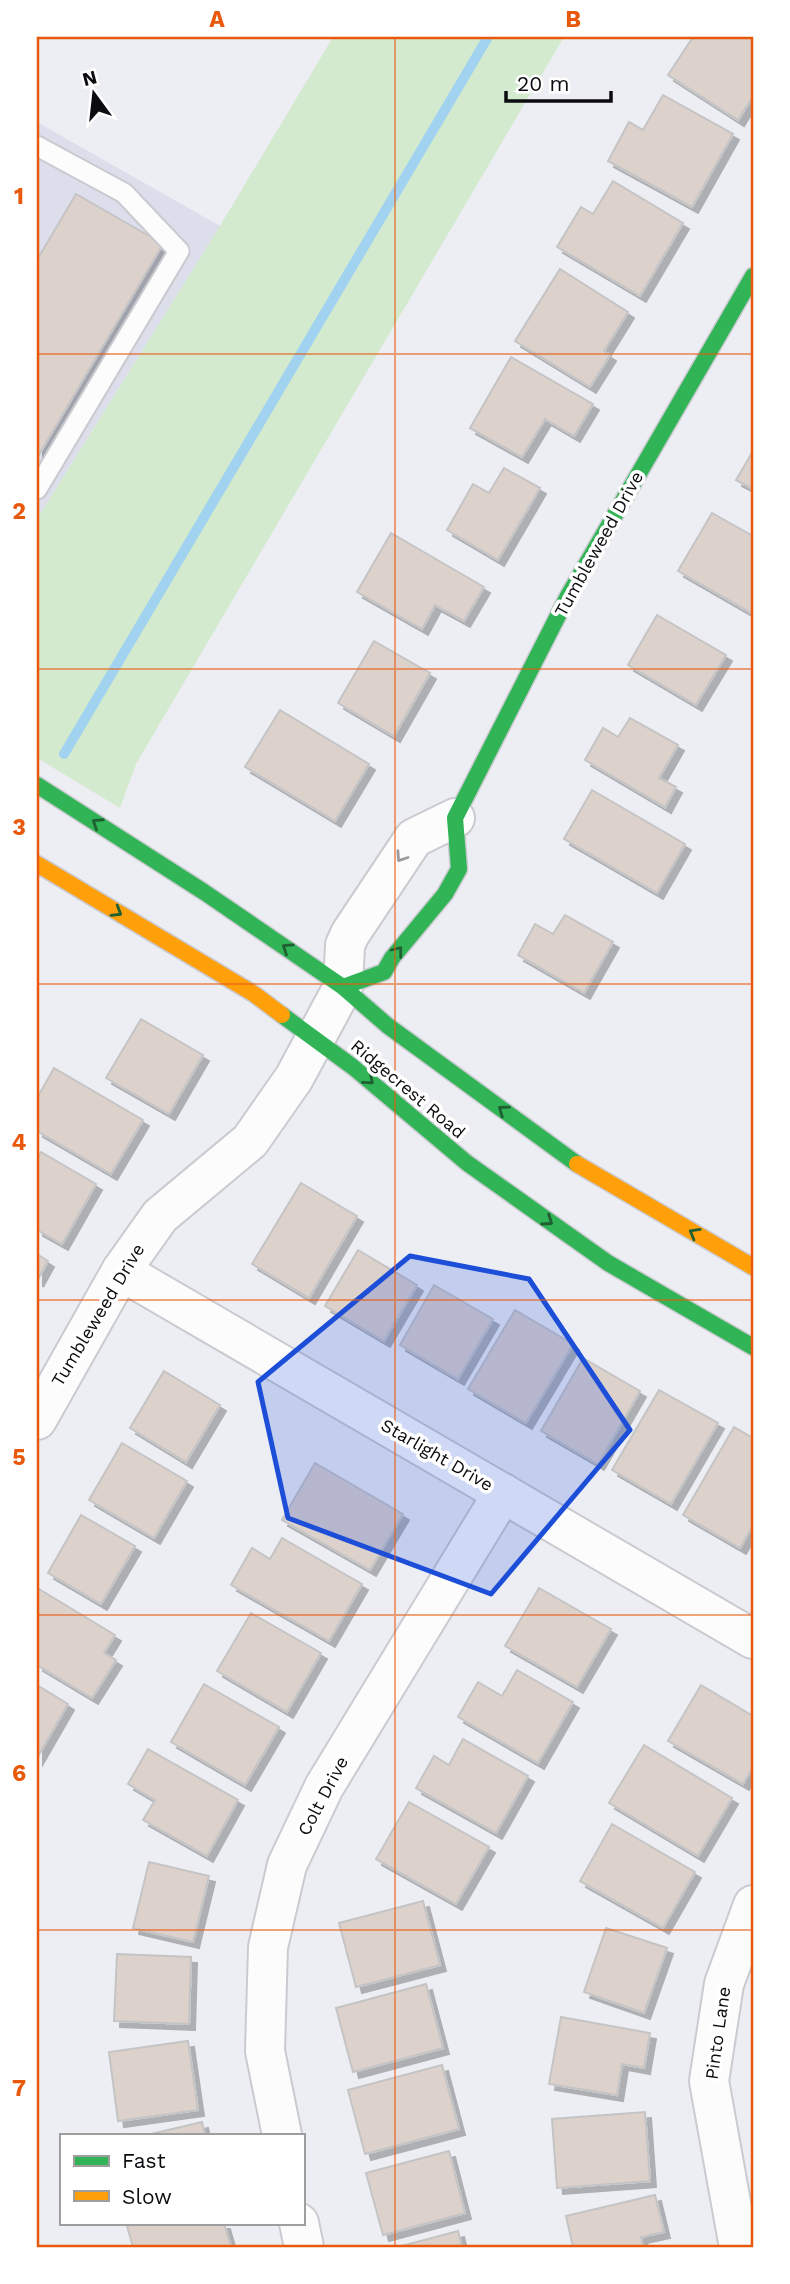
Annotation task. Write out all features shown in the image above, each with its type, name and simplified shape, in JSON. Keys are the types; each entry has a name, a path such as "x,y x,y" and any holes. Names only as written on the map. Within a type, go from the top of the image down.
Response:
{"main road":[{"name":"Tumbleweed Drive","path":"455,818 568,596 753,276"},
{"name":"Ridgecrest Road","path":"37,785 204,892 343,986 388,1026 588,1172 753,1267"},
{"path":"343,986 384,972 445,894 459,869 455,818"},
{"name":"Ridgecrest Road","path":"37,864 254,993 353,1067 467,1163 608,1264 753,1347"}],"street":[{"name":"Tumbleweed Drive","path":"37,1420 121,1271 160,1216 250,1141 294,1078 343,986 345,945 350,934 414,838 455,818"},
{"name":"Starlight Drive","path":"121,1271 753,1639"},
{"name":"Colt Drive","path":"282,2134 265,2051 268,1947 287,1865 324,1787 503,1493"},
{"name":"Pinto Lane","path":"739,2247 709,2081 724,1984 753,1905"},
{"path":"299,2224 304,2247"}],"lane":[{"path":"37,146 124,193 179,251 37,489"}],"highlighted area":[{"path":"410,1256 529,1279 630,1430 491,1594 288,1518 258,1382"}],"shaded area":[{"path":"37,122 220,226 37,519"}],"green space":[{"path":"333,37 564,37 136,764 120,808 37,758 37,519 220,226"}],"building":[{"path":"693,37 753,37 753,96 738,120 668,75"},
{"path":"663,95 733,134 692,207 608,161 629,122 643,130"},
{"path":"613,181 683,223 640,296 557,247 581,207 593,214"},
{"path":"76,194 163,244 37,458 37,260"},
{"path":"560,269 628,312 604,351 610,355 590,387 515,341"},
{"path":"511,357 593,404 574,436 545,419 522,457 470,428"},
{"path":"753,451 753,489 736,480"},
{"path":"504,468 540,488 498,560 447,530 473,484 489,493"},
{"path":"712,513 753,536 753,614 678,571"},
{"path":"391,533 484,587 464,621 435,605 422,629 357,592"},
{"path":"657,615 726,655 696,705 628,665"},
{"path":"374,641 430,673 394,736 338,703"},
{"path":"280,710 369,764 335,821 245,767"},
{"path":"630,718 678,745 659,778 676,787 665,807 585,760 603,728 618,737"},
{"path":"592,790 685,844 657,893 564,839"},
{"path":"565,915 613,942 584,993 518,955 535,924 553,934"},
{"path":"141,1019 203,1055 169,1114 106,1078"},
{"path":"54,1068 143,1120 111,1174 37,1131 37,1098"},
{"path":"41,1152 96,1184 62,1244 37,1230 37,1159"},
{"path":"301,1183 357,1216 309,1298 252,1264"},
{"path":"358,1250 417,1285 384,1341 325,1306"},
{"path":"37,1254 48,1261 37,1281"},
{"path":"434,1285 493,1319 458,1379 400,1345"},
{"path":"515,1310 573,1344 526,1423 468,1389"},
{"path":"583,1358 640,1391 598,1464 541,1431"},
{"path":"164,1371 220,1405 186,1462 130,1428"},
{"path":"659,1390 718,1423 671,1504 612,1470"},
{"path":"734,1427 753,1438 753,1525 740,1548 683,1515"},
{"path":"122,1443 187,1481 154,1538 89,1500"},
{"path":"315,1463 403,1514 370,1570 282,1520"},
{"path":"81,1515 135,1546 101,1604 48,1573"},
{"path":"282,1538 362,1584 329,1641 231,1585 252,1548 270,1559"},
{"path":"539,1588 611,1629 577,1687 505,1646"},
{"path":"39,1589 115,1635 104,1653 116,1660 92,1698 37,1665"},
{"path":"251,1613 321,1653 287,1712 217,1671"},
{"path":"517,1670 573,1702 538,1763 458,1717 478,1682 502,1696"},
{"path":"204,1684 279,1727 245,1785 171,1742"},
{"path":"37,1685 68,1704 37,1758"},
{"path":"701,1685 753,1716 753,1767 743,1784 668,1741"},
{"path":"463,1739 528,1776 496,1833 416,1788 434,1756 449,1765"},
{"path":"644,1745 732,1798 698,1856 609,1803"},
{"path":"148,1749 238,1800 207,1856 143,1820 155,1800 128,1784"},
{"path":"409,1802 489,1847 456,1904 376,1859"},
{"path":"612,1824 695,1872 663,1928 580,1881"},
{"path":"149,1862 209,1876 193,1942 133,1928"},
{"path":"423,1901 440,1965 356,1987 339,1923"},
{"path":"606,1928 667,1948 644,2013 584,1992"},
{"path":"117,1954 191,1957 189,2024 114,2021"},
{"path":"426,1984 443,2048 353,2072 336,2008"},
{"path":"561,2017 650,2033 644,2068 622,2064 617,2095 549,2084"},
{"path":"188,2041 198,2110 118,2121 109,2052"},
{"path":"442,2065 459,2129 365,2154 348,2090"},
{"path":"645,2112 650,2181 557,2188 552,2119"},
{"path":"202,2122 205,2134 151,2134"},
{"path":"449,2151 465,2213 383,2235 366,2173"},
{"path":"655,2195 664,2232 641,2237 643,2247 573,2247 566,2216"},
{"path":"224,2224 231,2247 133,2247 127,2226"},
{"path":"458,2231 462,2247 398,2247"}],"waterway":[{"path":"64,754 488,37"}],"traffic: fast":[{"path":"343,987 384,972 392,958 445,894 459,869 455,818 568,596 753,276"},
{"path":"37,785 204,892 343,987 388,1026 577,1164"},
{"path":"282,1015 353,1067 467,1163 608,1263 753,1347"}],"traffic: slow":[{"path":"37,864 254,994 282,1015"},
{"path":"577,1164 753,1267"}]}
